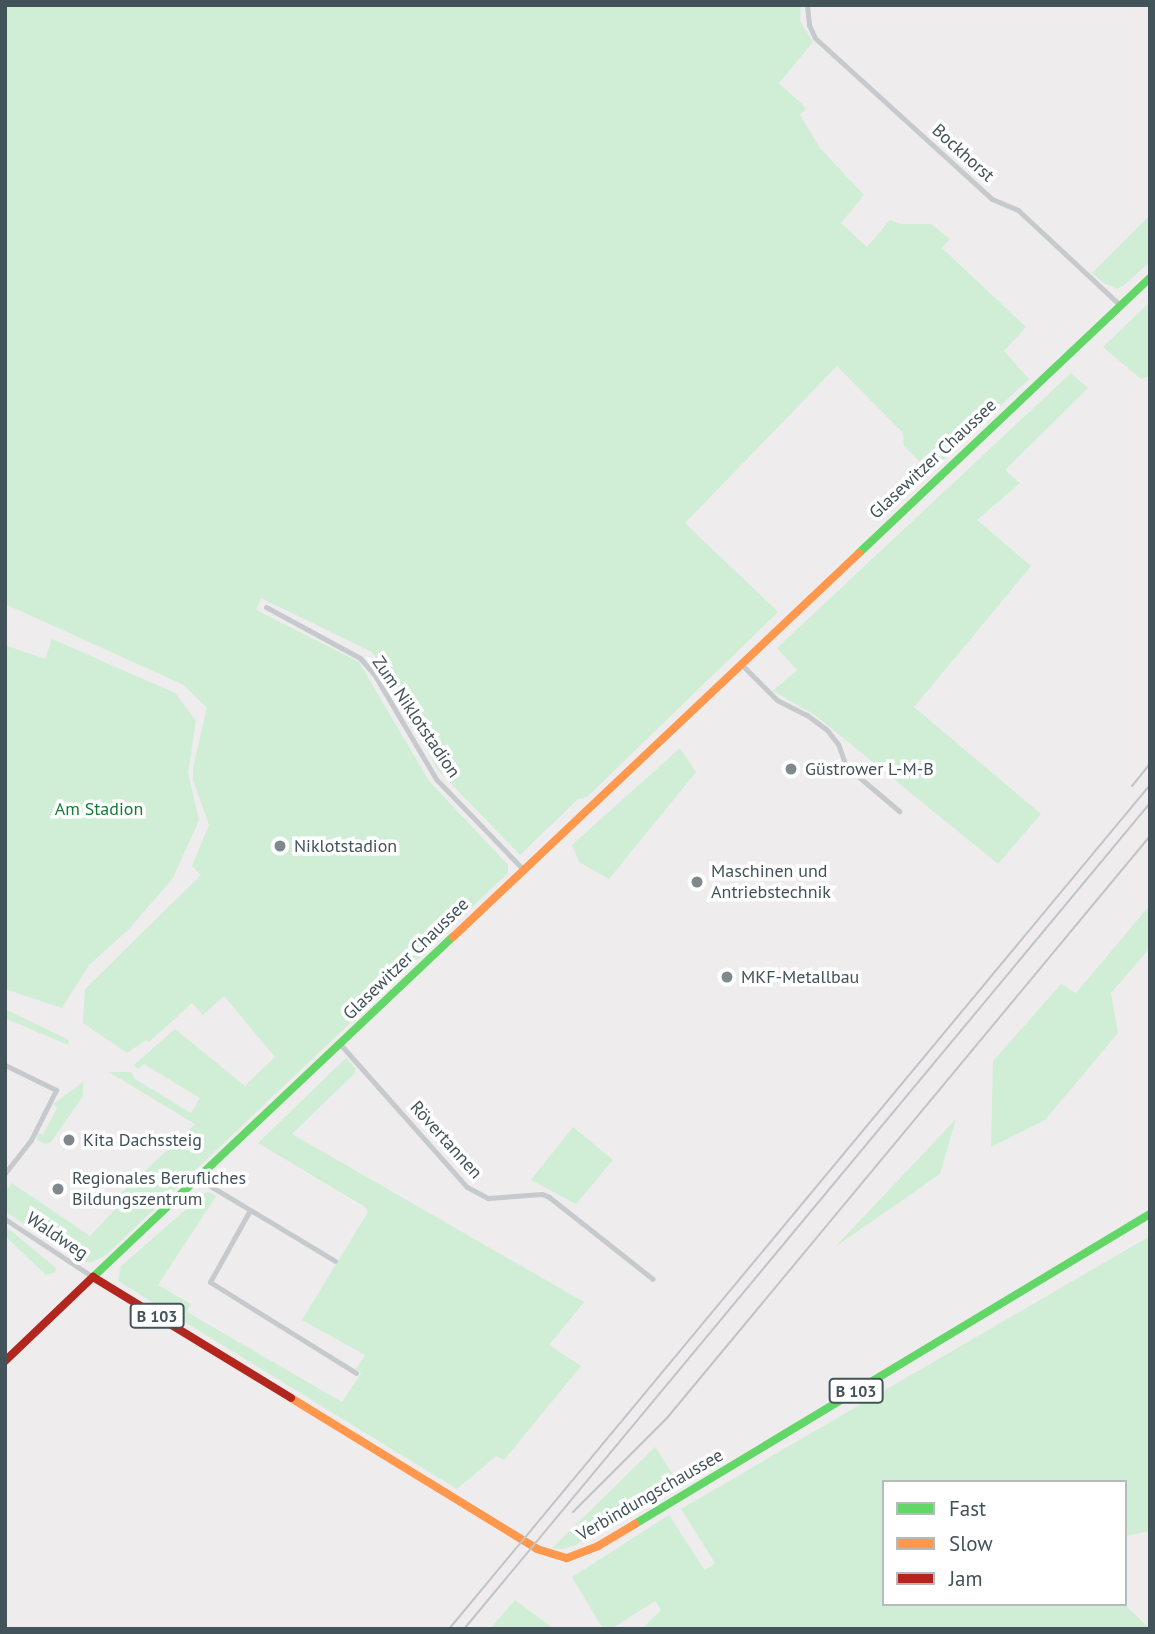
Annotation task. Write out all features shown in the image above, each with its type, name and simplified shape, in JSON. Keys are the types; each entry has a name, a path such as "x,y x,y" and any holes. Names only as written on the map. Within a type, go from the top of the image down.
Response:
{"main road":[{"name":"Glasewitzer Chaussee","path":"6,1359 1150,278"},
{"name":"Verbindungschaussee","path":"93,1277 537,1549 566,1558 598,1546 1150,1214"}],"street":[{"name":"Bockhorst","path":"807,5 809,25 814,37 992,198 1018,210 1121,306"},
{"name":"Zum Niklotstadion","path":"266,607 360,658 374,674 436,779 523,869"},
{"path":"740,663 776,701 807,715 827,730 838,744 846,766 899,810"},
{"name":"Rövertannen","path":"340,1044 467,1187 488,1198 542,1194 549,1197 653,1279"},
{"path":"5,1065 56,1090 31,1140 5,1173"},
{"path":"197,1178 335,1261"},
{"path":"250,1210 210,1282 356,1373"},
{"name":"Waldweg","path":"5,1219 93,1277"}],"green space":[{"path":"5,5 801,5 800,21 813,42 779,83 806,108 800,115 820,148 864,195 841,223 867,247 890,220 901,224 931,224 950,239 942,248 1026,327 1004,351 1029,379 930,472 904,446 903,433 837,366 685,523 778,612 587,797 578,799 520,855 437,769 396,684 372,652 261,598 256,610 359,662 429,781 508,865 508,873 106,1255 92,1262 85,1262 50,1242 5,1211 5,1192 12,1183 90,1236 121,1203 118,1196 195,1124 109,1072 131,1072 135,1079 191,1113 200,1098 144,1064 138,1069 134,1065 175,1029 245,1086 275,1057 224,996 203,1015 192,1003 149,1042 146,1040 127,1053 83,1023 85,989 201,875 192,866 209,825 193,780 193,767 207,708 184,685 5,604"},
{"path":"1150,215 1150,262 1117,289 1104,283 1092,273"},
{"path":"1150,302 1150,376 1141,379 1103,347"},
{"path":"1071,373 1088,388 1005,470 1020,483 977,520 1031,566 914,707 1041,814 998,864 815,715 773,691 797,670 777,648"},
{"name":"Am Stadion","path":"52,639 175,693 196,721 188,773 199,820 173,878 128,930 89,965 62,1008 5,989 5,645 45,659"},
{"path":"680,748 696,772 609,879 579,862 572,845"},
{"path":"1150,905 1150,948 1111,993 1118,1033 1045,1120 991,1147 993,1061 1061,984 1076,993"},
{"path":"5,1009 69,1040 68,1045 5,1018"},
{"path":"346,1058 356,1069 354,1074 292,1134 584,1302 549,1345 581,1366 504,1460 496,1456 457,1489 118,1281 121,1266 206,1192 211,1193 216,1196 158,1285 191,1304 187,1312 342,1402 361,1373 356,1369 365,1355 302,1320 368,1212 365,1207 258,1143"},
{"path":"83,1082 83,1096 51,1142 46,1144 37,1140 38,1133 43,1135 57,1108 53,1104"},
{"path":"956,1119 940,1174 835,1247"},
{"path":"573,1127 613,1160 576,1204 531,1180"},
{"path":"5,1226 56,1268 55,1272 46,1275 5,1236"},
{"path":"1150,1236 1150,1531 1127,1536 1127,1480 882,1480 882,1606 1126,1606 1150,1629 642,1629 661,1610 655,1601 611,1629 603,1629 572,1577 669,1515 704,1569 715,1563 681,1509"},
{"path":"655,1447 678,1482 576,1545 562,1549 552,1548"},
{"path":"515,1600 554,1629 490,1629"}],"railway":[{"path":"1132,786 1150,764"},
{"path":"449,1629 1150,785"},
{"path":"464,1629 1150,803"},
{"path":"573,1512 667,1418 1150,836"}],"traffic: fast":[{"path":"859,553 1150,278"},
{"path":"93,1277 453,937"},
{"path":"635,1524 1150,1214"}],"traffic: slow":[{"path":"453,937 859,553"},
{"path":"291,1398 537,1549 567,1558 598,1546 635,1524"}],"traffic: jam":[{"path":"5,1361 93,1277 291,1398"}],"place":[{"name":"Güstrower L-M-B","path":"791,769"},
{"name":"Niklotstadion","path":"280,846"},
{"name":"Maschinen und Antriebstechnik","path":"697,882"},
{"name":"MKF-Metallbau","path":"727,977"},
{"name":"Kita Dachssteig","path":"69,1140"},
{"name":"Regionales Berufliches Bildungszentrum","path":"58,1189"}]}
